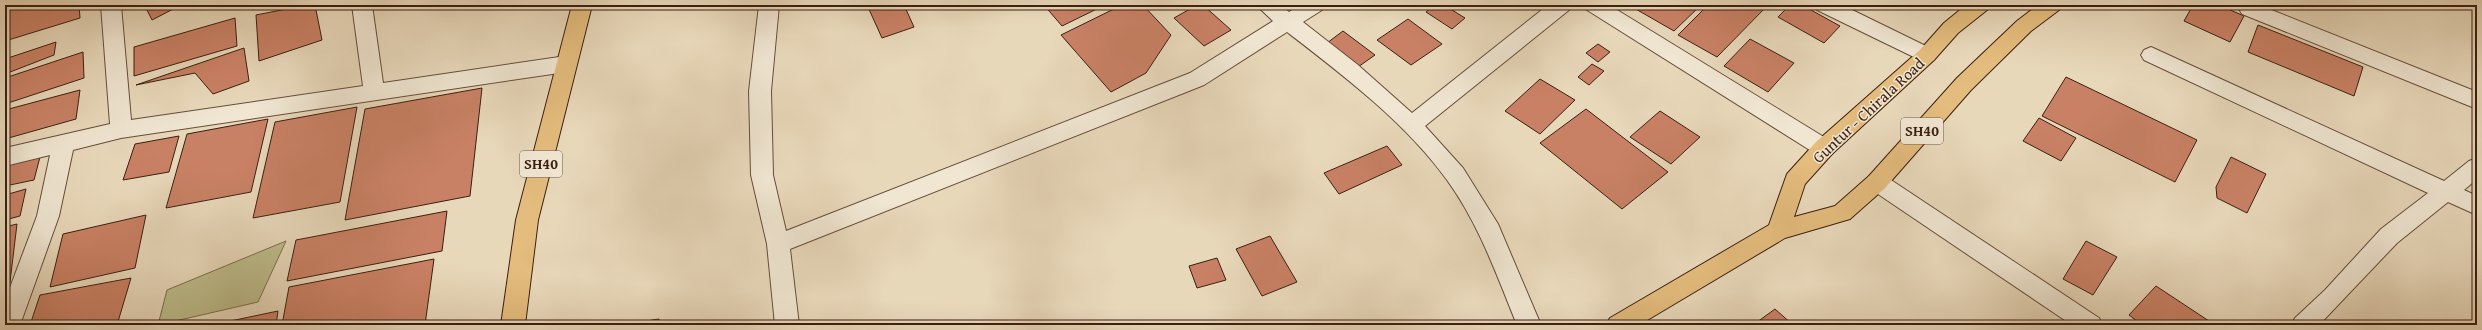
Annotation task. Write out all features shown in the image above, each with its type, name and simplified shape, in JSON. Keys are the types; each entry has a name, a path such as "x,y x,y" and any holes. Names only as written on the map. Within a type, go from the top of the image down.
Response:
{"main road":[{"name":"SH40","path":"514,325 527,220 582,5"},
{"name":"Guntur - Chirala Road","path":"1778,231 1795,180 1824,148 1927,55 1952,28 1979,5"},
{"name":"SH40","path":"1618,325 1778,231 1842,213 1877,182 1964,84 2024,26 2052,5"}],"street":[{"path":"111,5 121,130"},
{"path":"362,5 374,91"},
{"path":"1266,5 1286,23 1351,70 1411,125 1455,174 1490,231 1529,325"},
{"path":"778,244 1197,79 1315,5"},
{"path":"1411,125 1562,5"},
{"path":"1594,5 1824,148"},
{"path":"1824,5 1927,55"},
{"path":"772,6 760,91 762,175 778,244 788,325"},
{"path":"2249,9 2477,101"},
{"path":"2151,55 2477,206"},
{"path":"5,157 121,130 374,91 566,64"},
{"path":"8,325 48,216 63,144"},
{"path":"2303,325 2333,297 2389,236 2477,167"},
{"path":"1877,182 2091,325"}],"shaded area":[{"path":"286,241 258,302 158,325 167,290"}],"building":[{"path":"25,5 79,5 80,18 5,41 5,12"},
{"path":"153,5 181,5 152,20 146,8"},
{"path":"307,5 315,5 322,40 259,61 256,15"},
{"path":"867,5 904,5 914,27 882,38"},
{"path":"1044,5 1105,5 1062,26"},
{"path":"1122,5 1143,5 1171,35 1146,73 1111,92 1061,35"},
{"path":"1197,5 1203,5 1231,30 1204,46 1174,18"},
{"path":"1434,5 1444,5 1465,18 1452,29 1426,12"},
{"path":"1637,5 1701,5 1674,31 1634,8"},
{"path":"1708,5 1768,5 1717,57 1678,35"},
{"path":"1790,5 1802,5 1840,26 1824,43 1778,17"},
{"path":"2193,5 2219,5 2244,16 2230,42 2184,21"},
{"path":"235,18 237,46 134,76 134,47"},
{"path":"1408,19 1442,44 1411,65 1377,40"},
{"path":"2258,25 2363,67 2354,96 2248,52"},
{"path":"1343,31 1375,55 1358,67 1327,43"},
{"path":"1750,39 1794,63 1768,92 1724,66"},
{"path":"56,42 54,55 5,74 5,59"},
{"path":"1598,44 1610,52 1598,62 1586,53"},
{"path":"244,48 249,81 213,94 195,73 136,85"},
{"path":"83,52 84,78 5,104 5,78"},
{"path":"1592,64 1604,71 1589,85 1578,77"},
{"path":"2066,77 2197,140 2175,182 2042,116"},
{"path":"1540,79 1575,100 1540,134 1505,111"},
{"path":"482,88 470,196 345,220 365,109"},
{"path":"80,90 76,119 5,139 5,110"},
{"path":"357,107 340,202 253,218 275,122"},
{"path":"1586,109 1668,172 1622,209 1540,143"},
{"path":"1660,111 1700,137 1671,164 1630,137"},
{"path":"2039,118 2076,138 2061,161 2023,141"},
{"path":"268,119 251,192 166,208 187,134"},
{"path":"179,136 169,172 123,180 135,144"},
{"path":"1387,146 1402,165 1339,194 1324,173"},
{"path":"40,157 34,180 5,186 5,164"},
{"path":"2231,157 2266,174 2247,213 2217,198 2216,187"},
{"path":"26,189 20,216 5,220 5,195"},
{"path":"447,211 442,251 287,281 296,240"},
{"path":"146,215 135,268 50,287 63,234"},
{"path":"17,224 7,307 5,308 5,227"},
{"path":"1270,236 1297,282 1262,296 1236,249"},
{"path":"2086,241 2117,257 2093,295 2063,279"},
{"path":"1217,258 1226,280 1197,288 1189,266"},
{"path":"434,259 425,325 282,325 289,287"},
{"path":"131,278 117,325 30,325 40,295"},
{"path":"2156,286 2215,325 2142,325 2129,315"},
{"path":"1775,309 1793,325 1753,325"},
{"path":"278,311 276,325 216,325 216,324"},
{"path":"659,319 659,325 620,325"}]}
